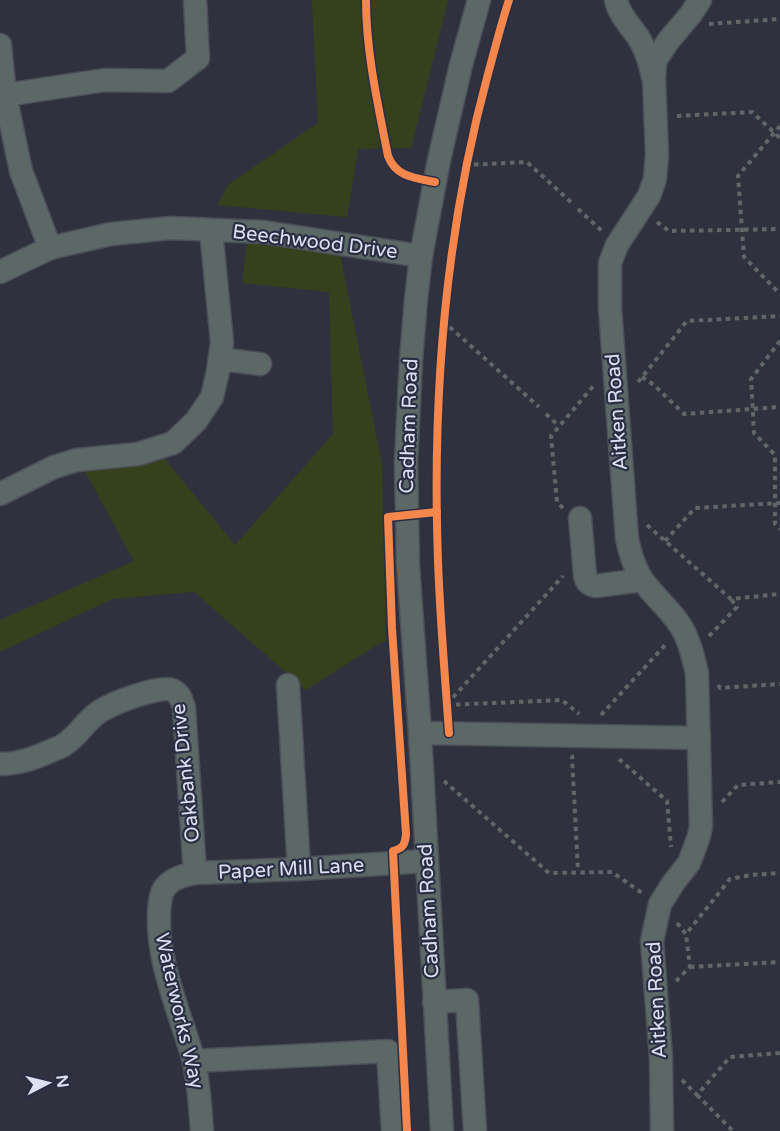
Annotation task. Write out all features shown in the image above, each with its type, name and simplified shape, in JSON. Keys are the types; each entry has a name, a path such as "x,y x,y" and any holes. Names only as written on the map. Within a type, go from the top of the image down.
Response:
{"street":[{"path":"5,94 105,80 168,81 198,58 195,0"},
{"name":"Cadham Road","path":"442,1131 420,733 408,565 406,462 413,339 421,256 438,160 479,0"},
{"name":"Aitken Road","path":"616,0 617,6 642,45 654,79"},
{"name":"Aitken Road","path":"662,1131 661,1058 652,941 660,904 689,863 700,827 696,673 693,654 681,627 672,613 642,580 632,558 627,539 613,362 609,263 617,245 649,196 655,179 657,155 655,61 700,0"},
{"path":"0,45 5,94 21,171 50,248"},
{"name":"Beechwood Drive","path":"0,272 50,248 111,234 171,228 264,231 421,256"},
{"path":"0,494 69,462 138,454 173,443 196,422 212,397 222,342 211,230"},
{"path":"220,359 260,364"},
{"path":"573,514 587,582 596,585 642,580"},
{"path":"288,686 299,869"},
{"name":"Oakbank Drive","path":"0,764 13,764 34,759 65,744 96,714 112,704 138,695 165,689 172,690 178,694 184,708 195,873"},
{"path":"420,733 699,738"},
{"name":"Paper Mill Lane","path":"162,891 176,879 195,873 426,861"},
{"name":"Waterworks Way","path":"162,891 159,931 163,960 194,1061 202,1131"},
{"name":"Cadham Road","path":"434,1002 467,1000 476,1131"},
{"path":"194,1061 388,1052 393,1131"}],"path":[{"path":"681,26 780,19"},
{"path":"655,117 752,112 780,138"},
{"path":"780,126 738,176 744,258 780,294"},
{"path":"464,176 468,155"},
{"path":"438,160 465,165 527,162 572,203"},
{"path":"579,208 617,245"},
{"path":"640,210 669,231 780,229"},
{"path":"442,332 445,310"},
{"path":"617,408 687,321 780,316"},
{"path":"443,321 539,407"},
{"path":"780,341 751,379 753,433 775,455 778,503 774,524 780,529"},
{"path":"573,514 557,502 551,436 613,362"},
{"path":"642,377 654,385 684,414 780,407"},
{"path":"546,414 560,426"},
{"path":"665,541 695,508 778,503"},
{"path":"624,506 731,599 737,607 693,654 720,688 780,684"},
{"path":"447,705 564,576"},
{"path":"731,599 780,594"},
{"path":"599,718 681,627"},
{"path":"446,693 449,733"},
{"path":"447,705 562,700 583,717"},
{"path":"578,872 573,757 582,752"},
{"path":"615,755 667,801 671,847"},
{"path":"440,778 549,873 612,872 660,904 686,934 690,967"},
{"path":"700,827 738,785 780,782"},
{"path":"686,934 730,879 751,874 780,873"},
{"path":"656,1003 690,967 780,962"},
{"path":"697,1095 730,1057 780,1053"},
{"path":"661,1058 733,1131"}],"green space":[{"path":"312,0 448,0 411,148 358,149 347,217 217,205 229,184 318,123"},
{"path":"247,243 340,254 382,465 386,642 380,643 306,690 194,592 112,599 0,652 0,620 134,561 84,470 128,467 165,459 235,545 333,434 329,292 242,283"}],"cycle path":[{"path":"366,0 370,59 388,156 391,163 401,172 413,178 435,182"},
{"path":"449,733 438,561 437,438 440,376 452,254 461,194 473,134 509,0"},
{"path":"407,1131 393,851 403,845 406,834 392,628 388,517 437,512"}]}
